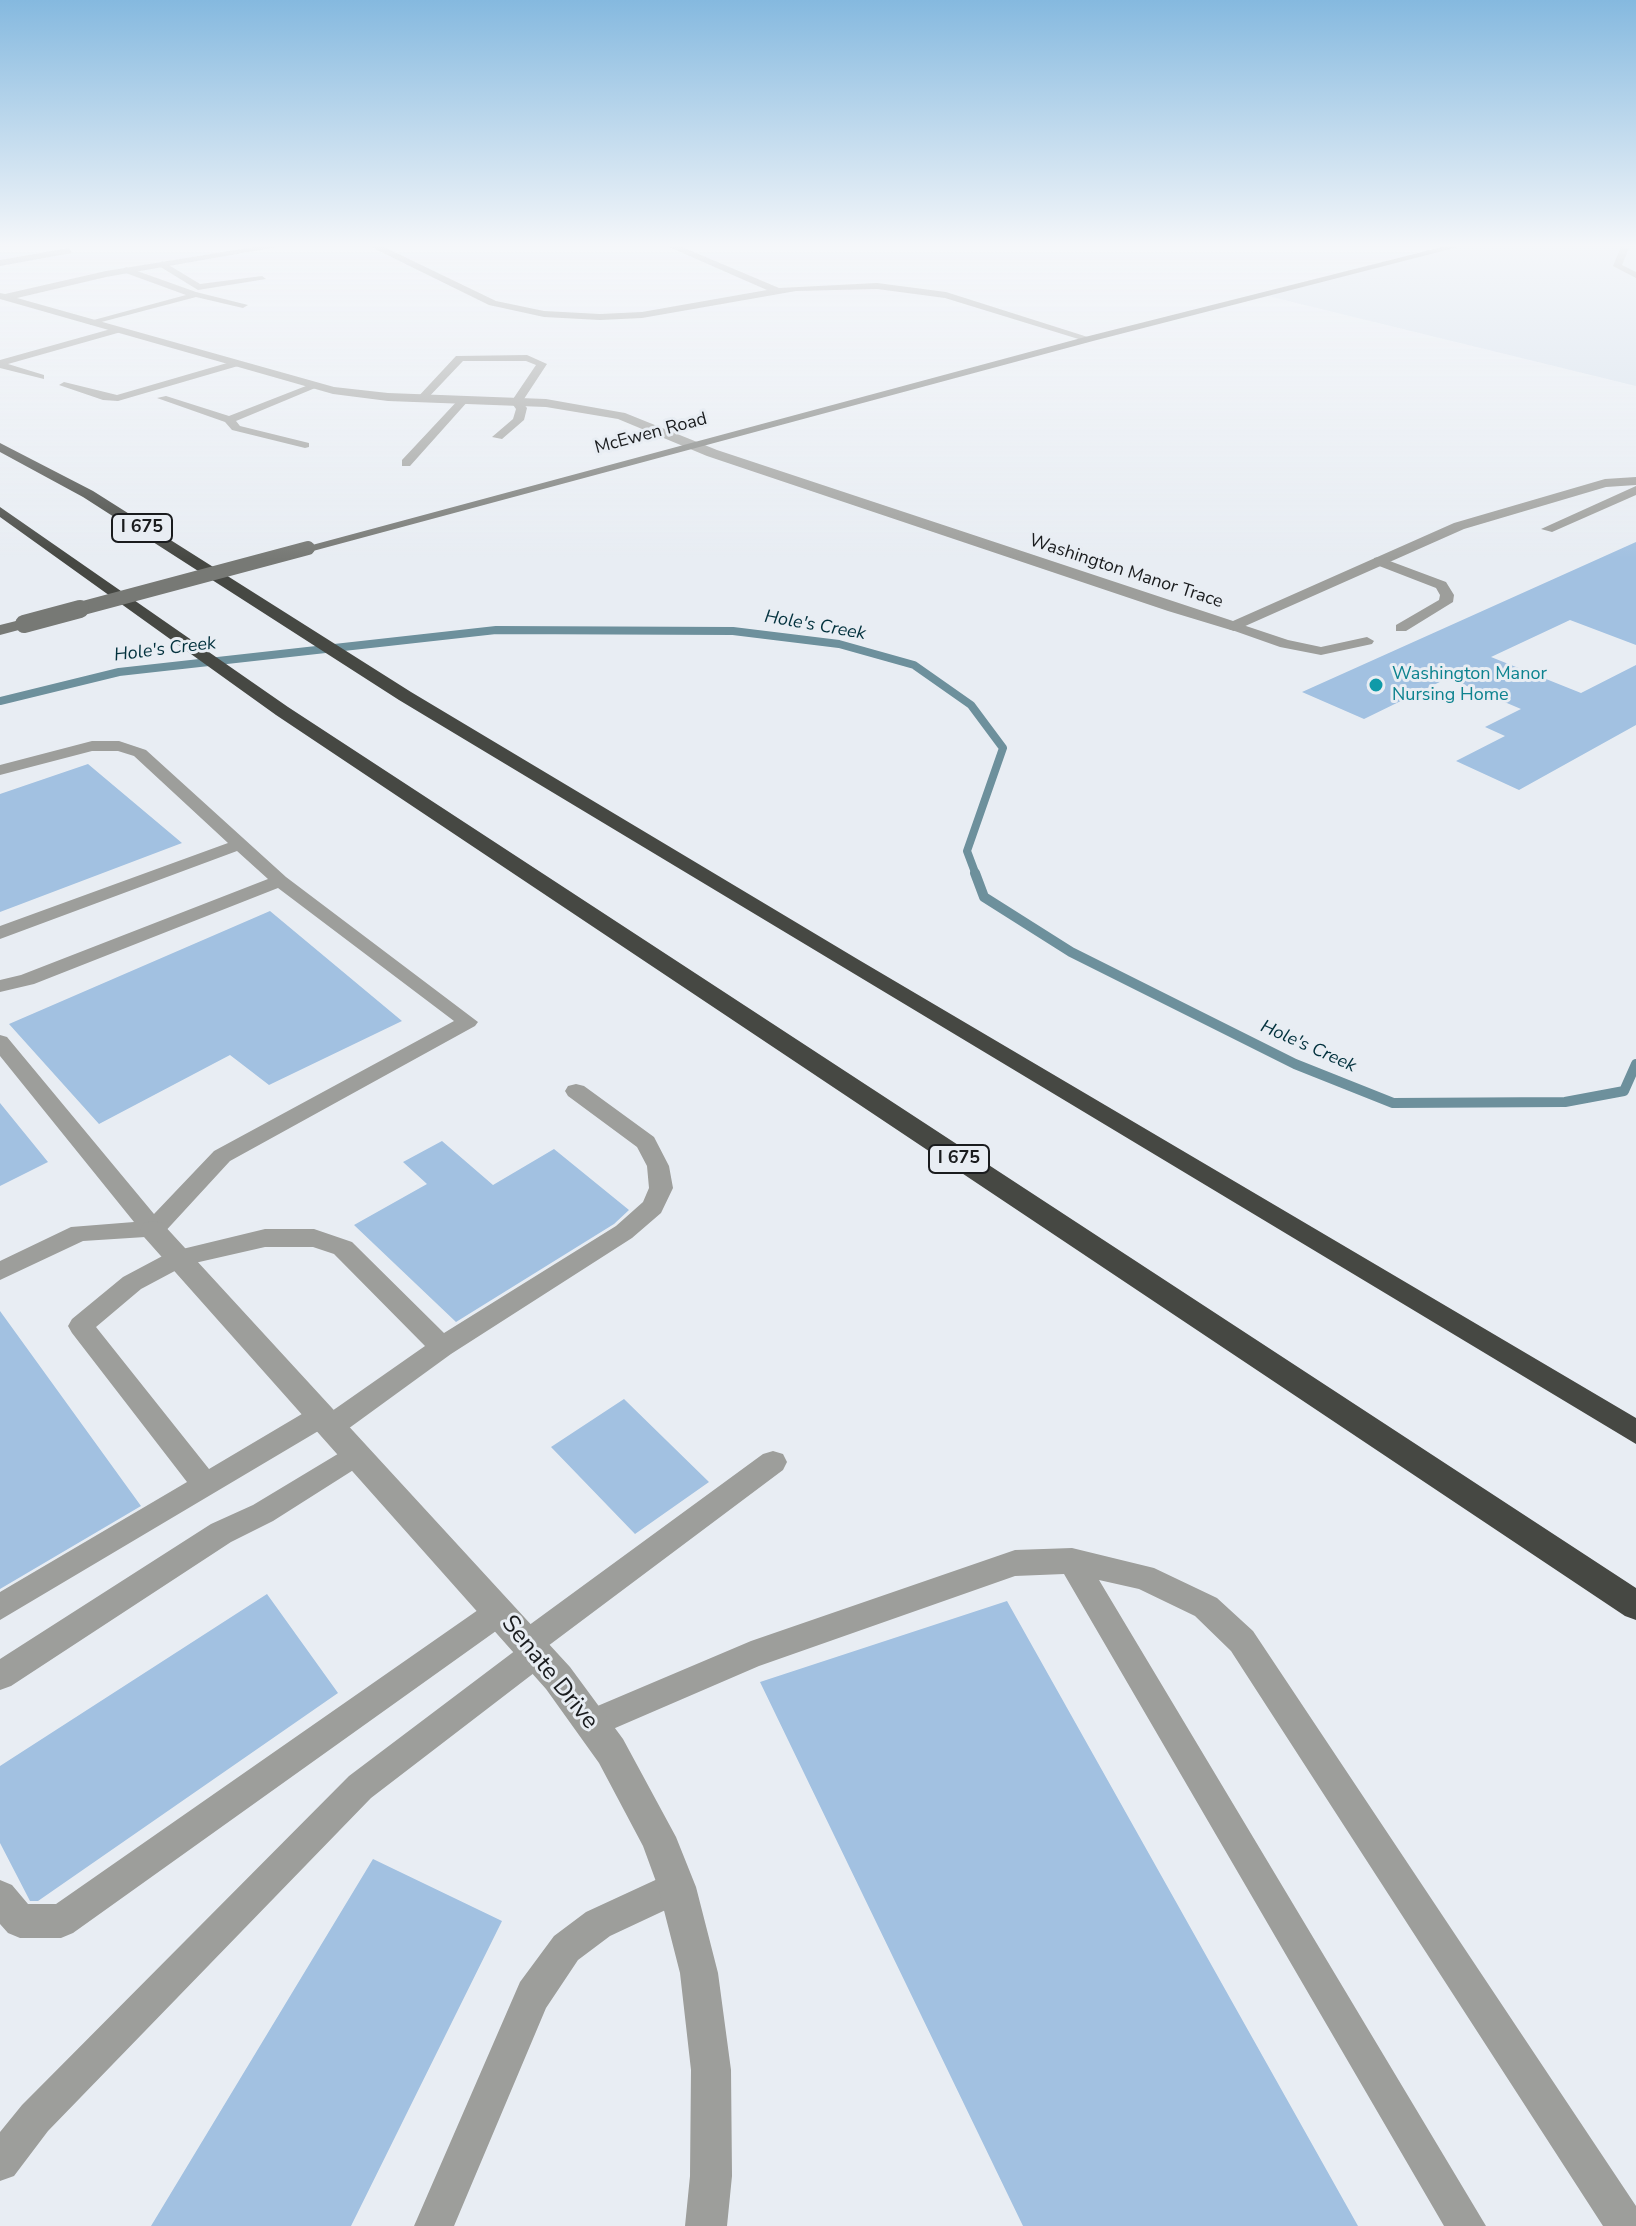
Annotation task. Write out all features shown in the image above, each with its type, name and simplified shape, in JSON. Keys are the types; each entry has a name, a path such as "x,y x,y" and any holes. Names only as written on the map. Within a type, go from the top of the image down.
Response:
{"highway":[{"name":"I 675","path":"0,447 88,494 405,696 1636,1432"},
{"name":"I 675","path":"0,511 282,711 1636,1606"}],"street":[{"name":"Washington Manor Trace","path":"189,351 315,386 360,394 593,409 639,422 691,444 1173,608 1234,626 1459,526 1605,483 1632,485"},
{"name":"McEwen Road","path":"0,630 1044,351"},
{"name":"Senate Drive","path":"153,1230 532,1648 611,1751 658,1837 677,1887 699,1973 711,2070 711,2176 706,2226"}],"lane":[{"path":"0,364 46,351"},
{"path":"421,399 460,358 527,358 542,364 516,402 522,408 518,420 498,437"},
{"path":"0,364 40,377"},
{"path":"64,385 107,398 118,398 234,364"},
{"path":"229,420 315,386"},
{"path":"162,398 229,420 236,428 305,445"},
{"path":"406,463 464,400"},
{"path":"1547,529 1632,485"},
{"path":"1379,561 1441,585 1447,595 1446,602 1401,628"},
{"path":"1234,626 1285,644 1321,651 1367,641"},
{"path":"0,770 92,746 119,746 140,753 280,881 468,1022 222,1156 153,1230 79,1233 0,1271"},
{"path":"0,933 241,844"},
{"path":"0,986 27,980 280,881"},
{"path":"0,1042 153,1230"},
{"path":"0,1607 205,1485 326,1421 624,1232 653,1207 661,1188 658,1166 646,1142 576,1091"},
{"path":"205,1485 81,1326 132,1283 179,1258 265,1238 314,1238 343,1248 442,1347"},
{"path":"0,1676 221,1533 263,1513 356,1454"},
{"path":"0,2162 35,2118 360,1787 532,1648 773,1462"},
{"path":"592,1723 751,1655 1015,1563 1072,1561 1144,1577 1206,1607 1242,1641 1626,2226"},
{"path":"1072,1561 1466,2226"},
{"path":"0,1897 20,1921 61,1921 499,1612"},
{"path":"434,2226 533,1995 566,1948 598,1924 677,1887"}],"shaded area":[{"path":"1492,351 1636,351 1636,386"}],"building":[{"name":"Washington Manor Nursing Home","path":"1636,542 1636,645 1570,620 1491,657 1581,693 1636,665 1636,725 1519,790 1456,761 1505,736 1485,727 1521,709 1448,678 1364,719 1302,692"},
{"path":"88,764 182,843 0,912 0,794"},
{"path":"270,911 402,1021 269,1085 230,1055 99,1124 9,1024"},
{"path":"0,1103 48,1162 0,1186"},
{"path":"442,1141 493,1185 554,1149 629,1210 614,1224 456,1322 354,1225 427,1184 403,1162"},
{"path":"0,1311 141,1506 0,1589"},
{"path":"624,1399 709,1482 635,1534 551,1447"},
{"path":"267,1594 338,1693 38,1901 30,1901 0,1843 0,1766"},
{"path":"1007,1601 1358,2226 1023,2226 760,1682"},
{"path":"373,1859 502,1921 351,2226 151,2226"}],"waterway":[{"name":"Hole's Creek","path":"0,701 119,672 496,630 733,631 839,644 914,665 971,705 1003,748 967,851 976,875"},
{"name":"Hole's Creek","path":"975,873 984,897 1071,952 1295,1064 1393,1103 1565,1102 1624,1091 1636,1064"}],"place":[{"name":"Washington Manor Nursing Home","path":"1376,685"}]}
